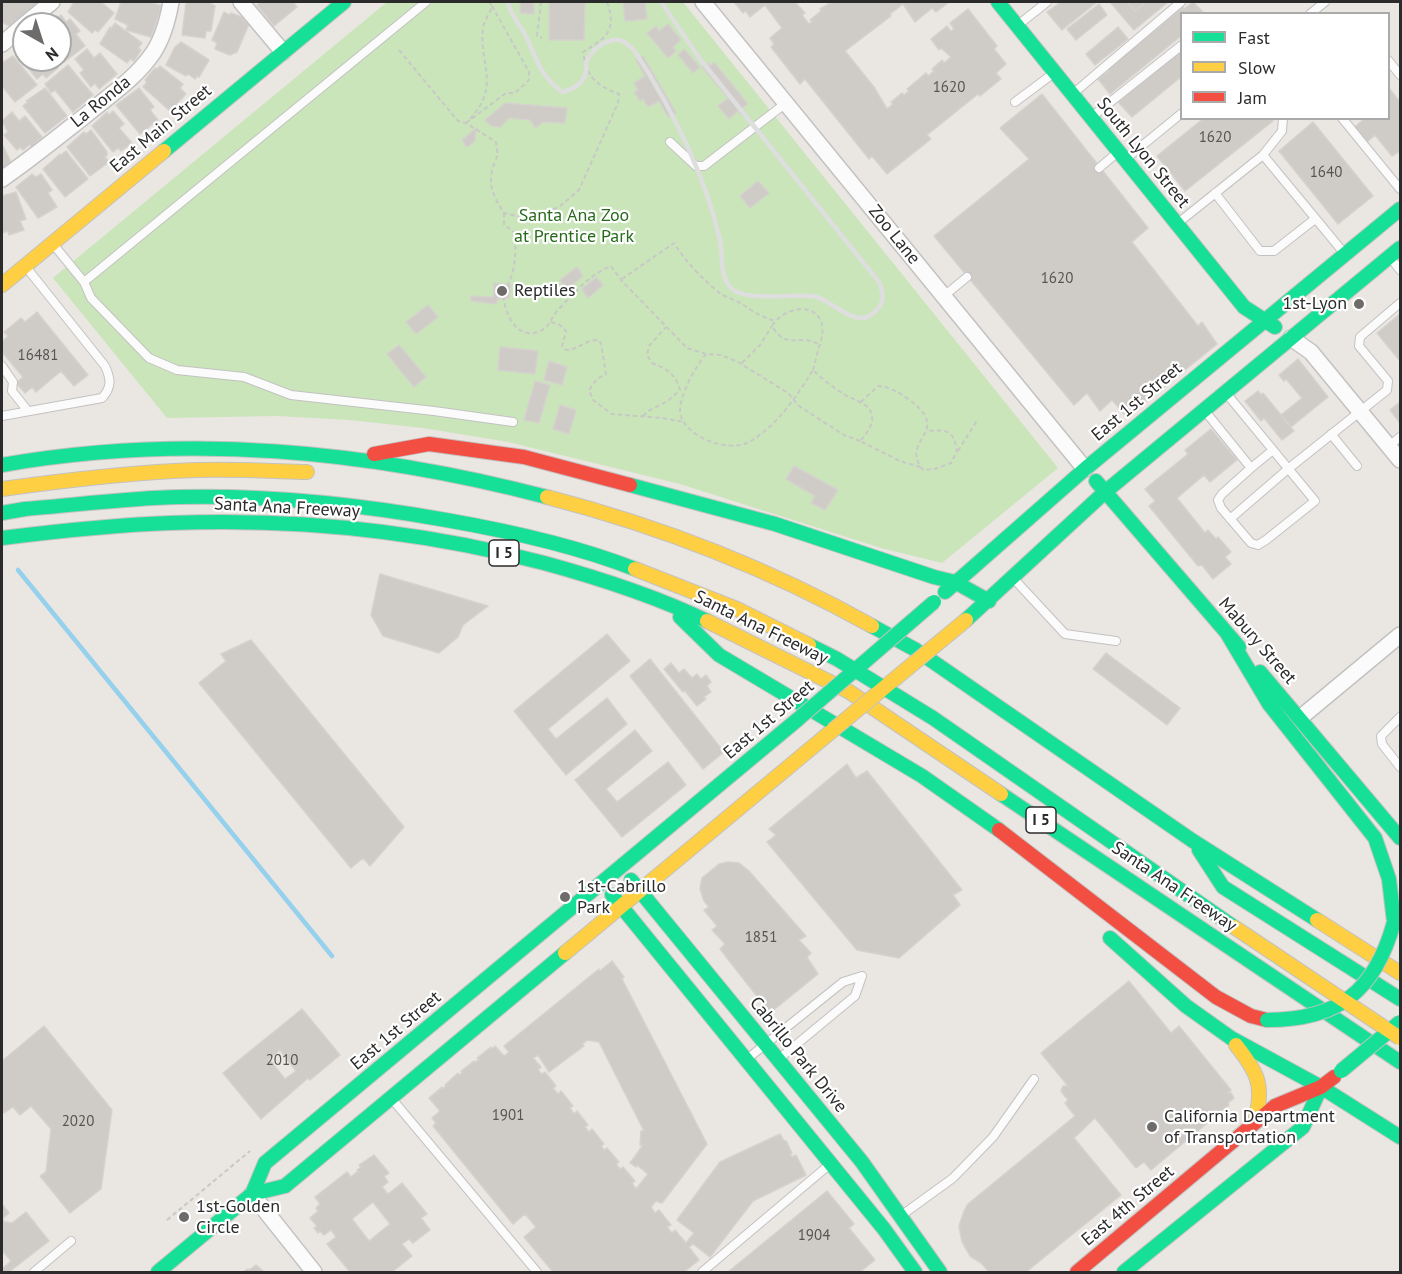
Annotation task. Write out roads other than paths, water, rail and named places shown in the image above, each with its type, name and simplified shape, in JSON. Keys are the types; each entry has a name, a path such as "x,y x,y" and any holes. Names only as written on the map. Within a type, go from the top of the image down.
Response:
{"main road":[{"name":"South Lyon Street","path":"998,2 1244,307 1291,338"},
{"name":"East Main Street","path":"2,285 283,52 337,4"},
{"name":"East 1st Street","path":"158,1272 252,1194 266,1163 404,1056 602,882 797,720 1085,469 1401,208"},
{"name":"East 1st Street","path":"252,1194 285,1186 989,601 1105,492 1395,252"},
{"path":"352,457 429,444 524,457 775,524 955,582 989,601"},
{"name":"Santa Ana Freeway","path":"2,465 27,460 113,451 202,448 352,457 436,471 537,493 631,521 775,578 881,629 956,676 1193,841 1401,973"},
{"name":"Mabury Street","path":"1085,469 1399,833"},
{"path":"2,489 67,480 178,471 275,471 325,474"},
{"path":"2,499 176,483 286,485"},
{"path":"500,500 537,493"},
{"path":"2,513 24,509 177,497 266,497 384,509 499,528 608,558 737,609 837,660 923,712 1246,936 1401,1038"},
{"path":"489,514 612,546 742,599 844,648 943,710 1186,877"},
{"name":"Santa Ana Freeway","path":"2,538 51,530 140,523 258,522 337,525 510,554 591,577 666,603 797,663 848,692 1401,1062"},
{"path":"666,603 719,655 922,776 972,810 1216,997 1251,1016 1267,1020 1292,1020 1313,1016 1336,1006 1361,990 1376,968 1389,944 1394,922 1394,897 1390,877 1375,838 1269,704 1228,634"},
{"name":"Santa Ana Freeway","path":"1193,841 1223,886 1336,960 1401,999"},
{"name":"Cabrillo Park Drive","path":"621,867 766,1043 769,1067 831,1163 915,1272"},
{"name":"Cabrillo Park Drive","path":"602,882 746,1060 769,1067 862,1162 940,1272"},
{"path":"1075,891 1098,925 1186,1006 1231,1038 1321,1087 1401,1137"},
{"path":"1216,897 1245,917"},
{"path":"1342,982 1371,1001"},
{"name":"East 4th Street","path":"1077,1272 1275,1106 1321,1087 1397,1019"},
{"path":"1231,1038 1255,1068 1260,1081 1260,1106 1255,1122"},
{"path":"389,1081 387,1088 391,1098"},
{"name":"East 4th Street","path":"1124,1272 1303,1127 1321,1087"}],"street":[{"path":"40,12 52,2"},
{"name":"La Ronda","path":"2,179 140,70 154,51 168,18 171,2"},
{"path":"241,2 283,52"},
{"name":"Zoo Lane","path":"703,2 1085,469"},
{"path":"1291,338 1311,351 1360,411 1395,442 1401,460"},
{"path":"1300,718 1399,639"},
{"path":"252,1194 314,1272"}],"lane":[{"path":"84,282 415,5 426,2"},
{"path":"1018,26 1047,2"},
{"path":"1072,94 1181,2"},
{"path":"1312,12 1324,2"},
{"path":"1091,117 1180,47"},
{"path":"1390,61 1401,75"},
{"path":"1016,102 1055,72"},
{"path":"670,142 696,166 704,166 786,103"},
{"path":"1099,168 1122,155 1180,114"},
{"path":"1177,224 1263,154 1282,131 1283,120"},
{"path":"1344,120 1401,189"},
{"path":"1263,154 1345,254"},
{"path":"1215,193 1260,251 1274,251 1315,219"},
{"path":"52,243 84,282 91,298 149,358 177,370 244,377 291,395 513,422"},
{"path":"1395,252 1401,270"},
{"path":"2,416 102,398 110,389 110,377 105,366 25,266"},
{"path":"944,296 967,277"},
{"path":"1230,519 1288,469 1387,390 1388,381 1359,346 1360,337 1401,303"},
{"path":"2,366 13,382 12,391 28,411"},
{"path":"1226,392 1315,501 1258,545 1251,543 1221,508 1218,500 1273,450"},
{"path":"1204,410 1251,468"},
{"path":"1331,434 1357,466"},
{"path":"1013,578 1065,634 1116,641"},
{"path":"1401,717 1381,736 1382,744 1401,767"},
{"path":"746,1060 843,982 862,976 855,996 769,1067"},
{"path":"884,1229 953,1178 969,1162 993,1137 1034,1078"},
{"path":"391,1098 537,1272"},
{"path":"702,1272 831,1163"},
{"path":"34,1272 70,1241"}],"waterway":[{"path":"18,570 332,956"}],"railway":[{"path":"508,2 542,71 562,92 580,83 585,76 588,58 604,43 619,40 634,50 673,116 695,163 720,242 724,276 731,288 746,295 811,296 828,302 854,317 863,318 871,315 882,301 879,282 700,59 661,2"}],"place":[{"name":"Reptiles","path":"502,291"},
{"name":"1st-Lyon","path":"1359,304"},
{"name":"1st-Cabrillo Park","path":"565,897"},
{"name":"California Department of Transportation","path":"1152,1127"},
{"name":"1st-Golden Circle","path":"184,1217"}],"park label":[{"name":"Santa Ana Zoo at Prentice Park","path":"574,226"}]}
